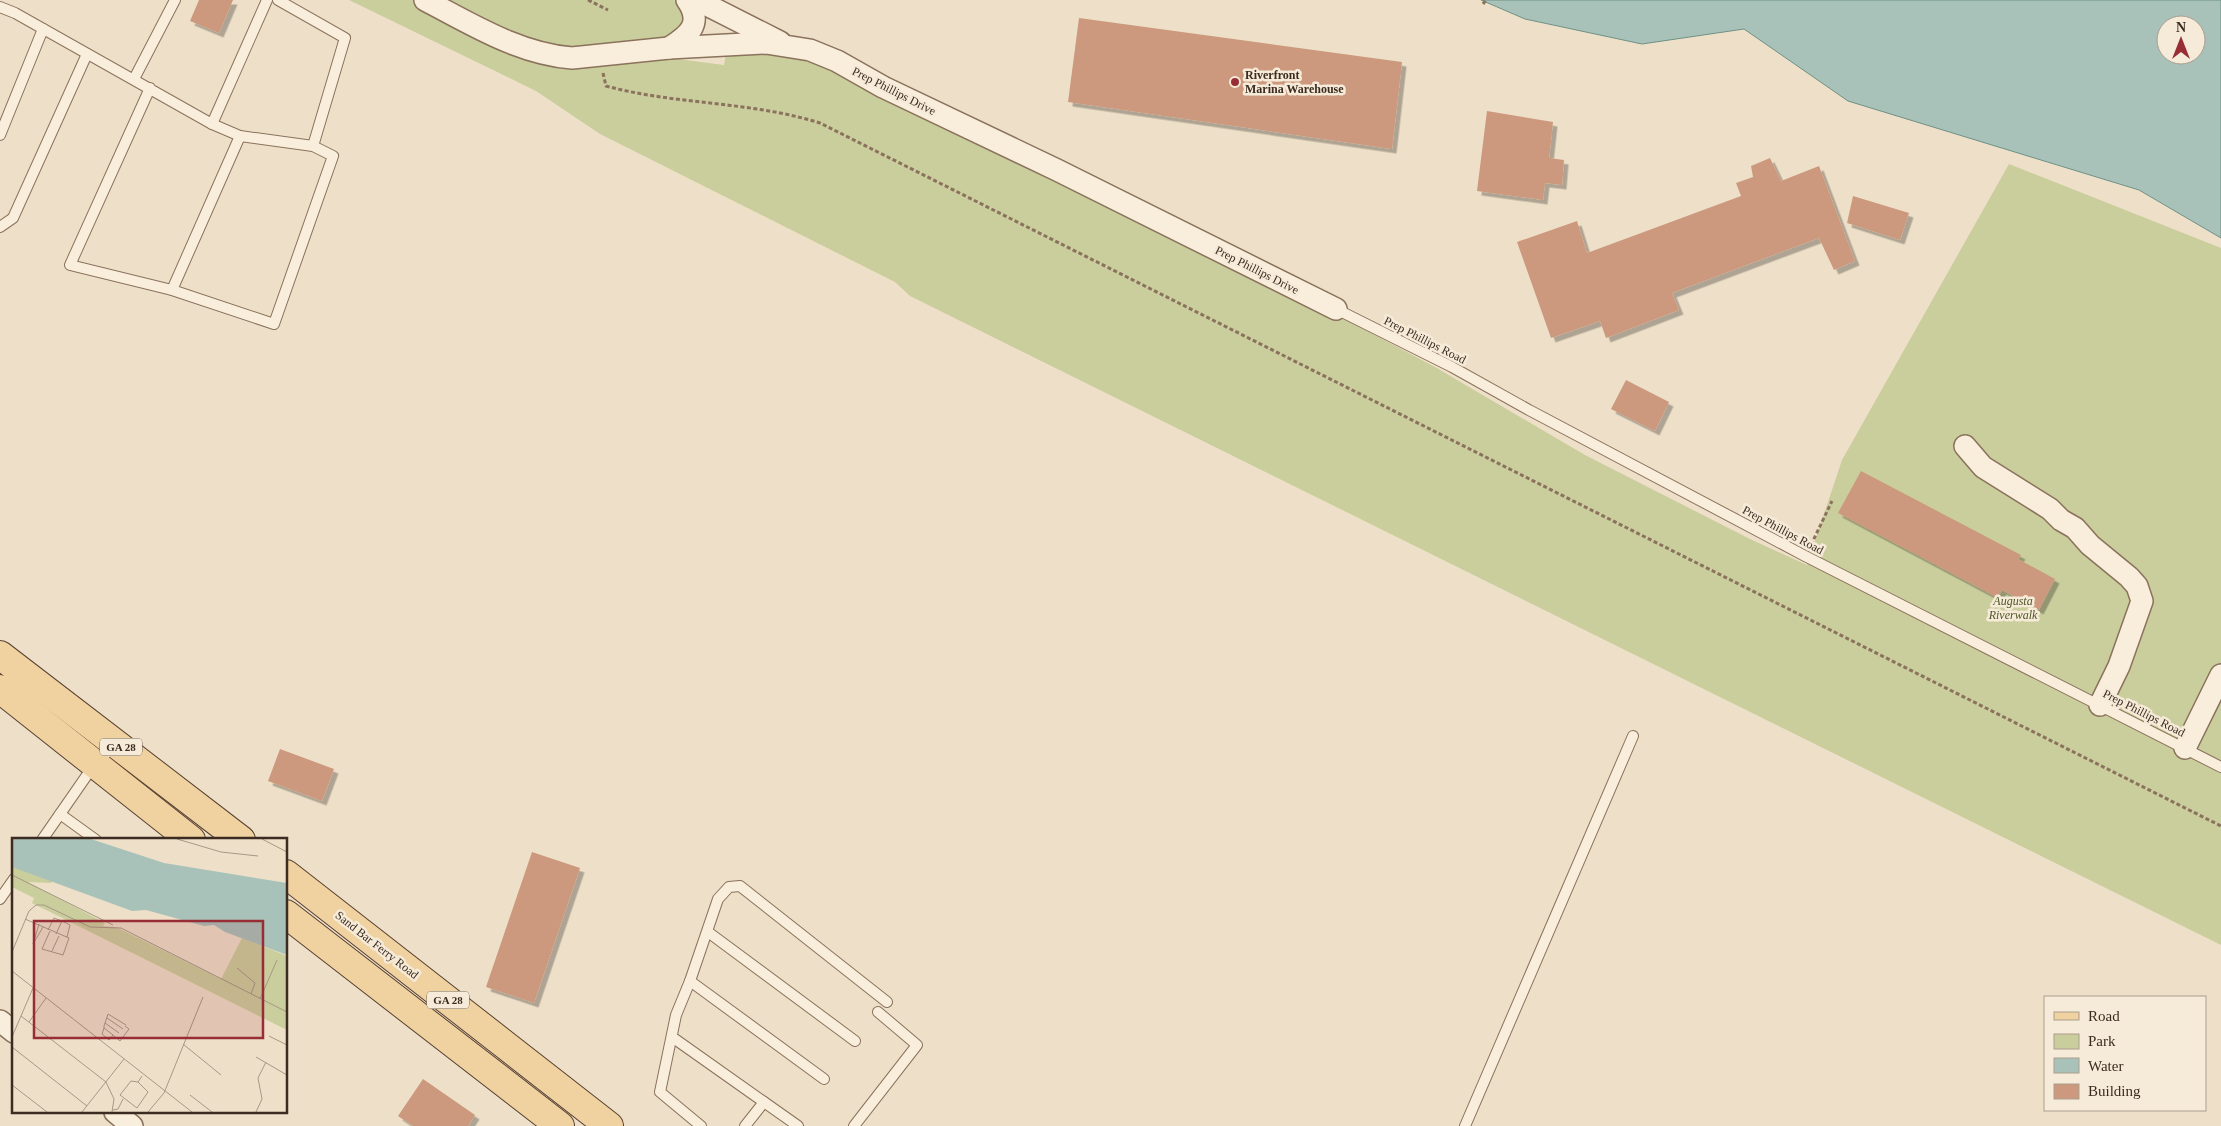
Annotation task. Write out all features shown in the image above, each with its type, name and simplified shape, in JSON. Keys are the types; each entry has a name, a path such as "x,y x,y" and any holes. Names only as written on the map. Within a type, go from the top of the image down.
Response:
{"main road":[{"name":"GA 28","path":"0,655 238,838"},
{"name":"GA 28","path":"0,689 188,838"},
{"name":"Sand Bar Ferry Road","path":"288,876 609,1126"},
{"name":"GA 28","path":"288,916 560,1126"}],"street":[{"name":"Prep Phillips Drive","path":"425,0 521,47 556,57 572,58 669,48 766,43 810,50 837,61 883,87 1057,170 1336,310"},
{"path":"669,48 686,38 692,30 694,21 692,7 687,0"},
{"path":"697,0 785,45"},
{"path":"1965,446 1983,467 2050,509 2075,528 2090,545 2129,577 2141,593 2142,601 2119,666 2100,705"},
{"path":"2185,748 2221,675"},
{"path":"0,1022 12,1031"},
{"path":"117,1114 132,1126"}],"lane":[{"path":"134,79 175,0"},
{"path":"212,124 268,0"},
{"path":"278,0 345,38 313,146"},
{"path":"0,7 15,13 150,88 212,124 240,136 313,146 333,156 274,324 172,290 70,264 150,88"},
{"path":"0,136 43,29"},
{"path":"0,227 13,218 87,54"},
{"path":"172,290 240,136"},
{"name":"Prep Phillips Road","path":"1336,310 1452,366 1529,410 1805,556 2221,767"},
{"path":"1465,1126 1634,736"},
{"path":"43,838 94,765 116,743"},
{"path":"60,814 93,838"},
{"path":"0,899 12,882"},
{"path":"701,1126 660,1092 676,1015 708,932 718,899 729,887 740,886 886,1002"},
{"path":"708,932 855,1041"},
{"path":"690,981 824,1079"},
{"path":"854,1126 917,1045 878,1012"},
{"path":"672,1036 798,1126"},
{"path":"745,1126 764,1102"}],"path":[{"path":"588,0 608,10"},
{"path":"1483,4 1486,0"},
{"path":"599,56 606,86 640,95 789,113 820,123 2221,826"},
{"path":"1805,556 1832,501"}],"green space":[{"name":"Augusta Riverwalk","path":"349,0 674,0 682,6 685,20 678,36 662,57 724,65 726,53 762,51 813,61 877,90 885,75 1435,367 1585,455 1750,539 1807,565 1842,460 2009,164 2221,248 2221,945 910,296 895,282 600,134 536,91"}],"water":[{"path":"1481,0 2221,0 2221,238 2139,190 1848,101 1744,29 1642,44 1525,19"}],"building":[{"path":"199,0 233,0 219,33 190,21"},
{"name":"Riverfront Marina Warehouse","path":"1079,18 1402,62 1392,149 1068,102"},
{"path":"1487,111 1553,122 1549,158 1564,160 1562,185 1545,183 1543,200 1477,191"},
{"path":"1770,158 1781,181 1819,166 1855,261 1834,270 1819,238 1672,293 1679,310 1606,338 1600,321 1551,338 1517,242 1577,221 1587,253 1741,196 1736,183 1753,177 1751,166"},
{"path":"1853,196 1909,213 1900,240 1847,223"},
{"path":"1626,380 1669,402 1655,431 1611,409"},
{"path":"1861,471 2021,555 2018,559 2055,579 2039,610 2002,590 1998,598 1838,513"},
{"path":"280,749 334,769 322,801 268,781"},
{"path":"532,852 580,868 534,1003 486,987"},
{"path":"423,1079 475,1115 468,1126 413,1126 398,1116"}],"place":[{"name":"Riverfront Marina Warehouse","path":"1235,82"}]}
